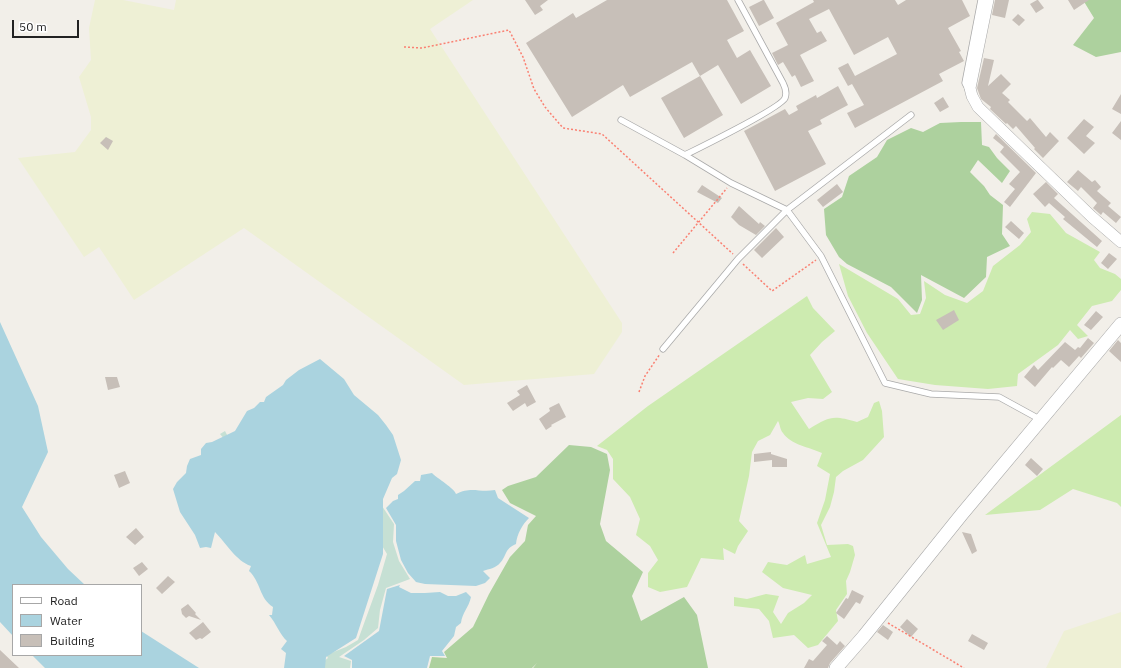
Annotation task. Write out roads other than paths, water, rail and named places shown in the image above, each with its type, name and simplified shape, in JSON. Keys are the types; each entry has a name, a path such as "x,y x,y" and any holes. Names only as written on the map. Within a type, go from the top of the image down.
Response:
{"street":[{"path":"988,0 970,88 974,101 978,107 1092,217 1121,242"},
{"path":"836,668 962,514 1121,324"}],"lane":[{"path":"685,155 780,104 785,98 786,91 783,83 738,0"},
{"path":"971,92 965,83 981,0"},
{"path":"663,348 738,259 787,210 911,115"},
{"path":"621,120 685,155 731,183 787,210 820,256 885,383 931,394 998,397 1041,420"}],"water":[{"path":"0,322 38,406 48,452 22,507 41,537 68,569 84,584 12,584 12,635 0,622"},
{"path":"320,359 344,379 354,395 378,415 393,435 401,460 397,474 392,478 383,499 383,554 356,638 326,657 325,668 284,668 286,653 281,649 287,641 282,636 269,615 272,615 273,607 262,595 256,580 249,571 251,566 236,556 215,532 211,548 200,548 195,535 180,512 173,489 177,482 186,473 190,459 201,455 201,449 206,443 212,442 235,431 247,411 254,408 260,402 264,402 266,397 283,385 286,380 299,370"},
{"path":"432,473 456,494 467,490 495,490 498,498 529,518 520,530 516,544 509,548 500,563 483,571 490,578 485,583 476,586 425,584 416,582 408,573 401,560 396,541 396,525 386,508 393,501 398,499 398,495 415,481 420,481 421,475"},
{"path":"400,585 399,587 411,593 440,592 448,596 456,596 466,592 471,597 461,623 456,627 454,636 442,651 445,656 430,656 427,668 352,668 352,660 344,656 379,631 387,589"},
{"path":"142,632 199,668 45,668 33,656 142,656"}]}
